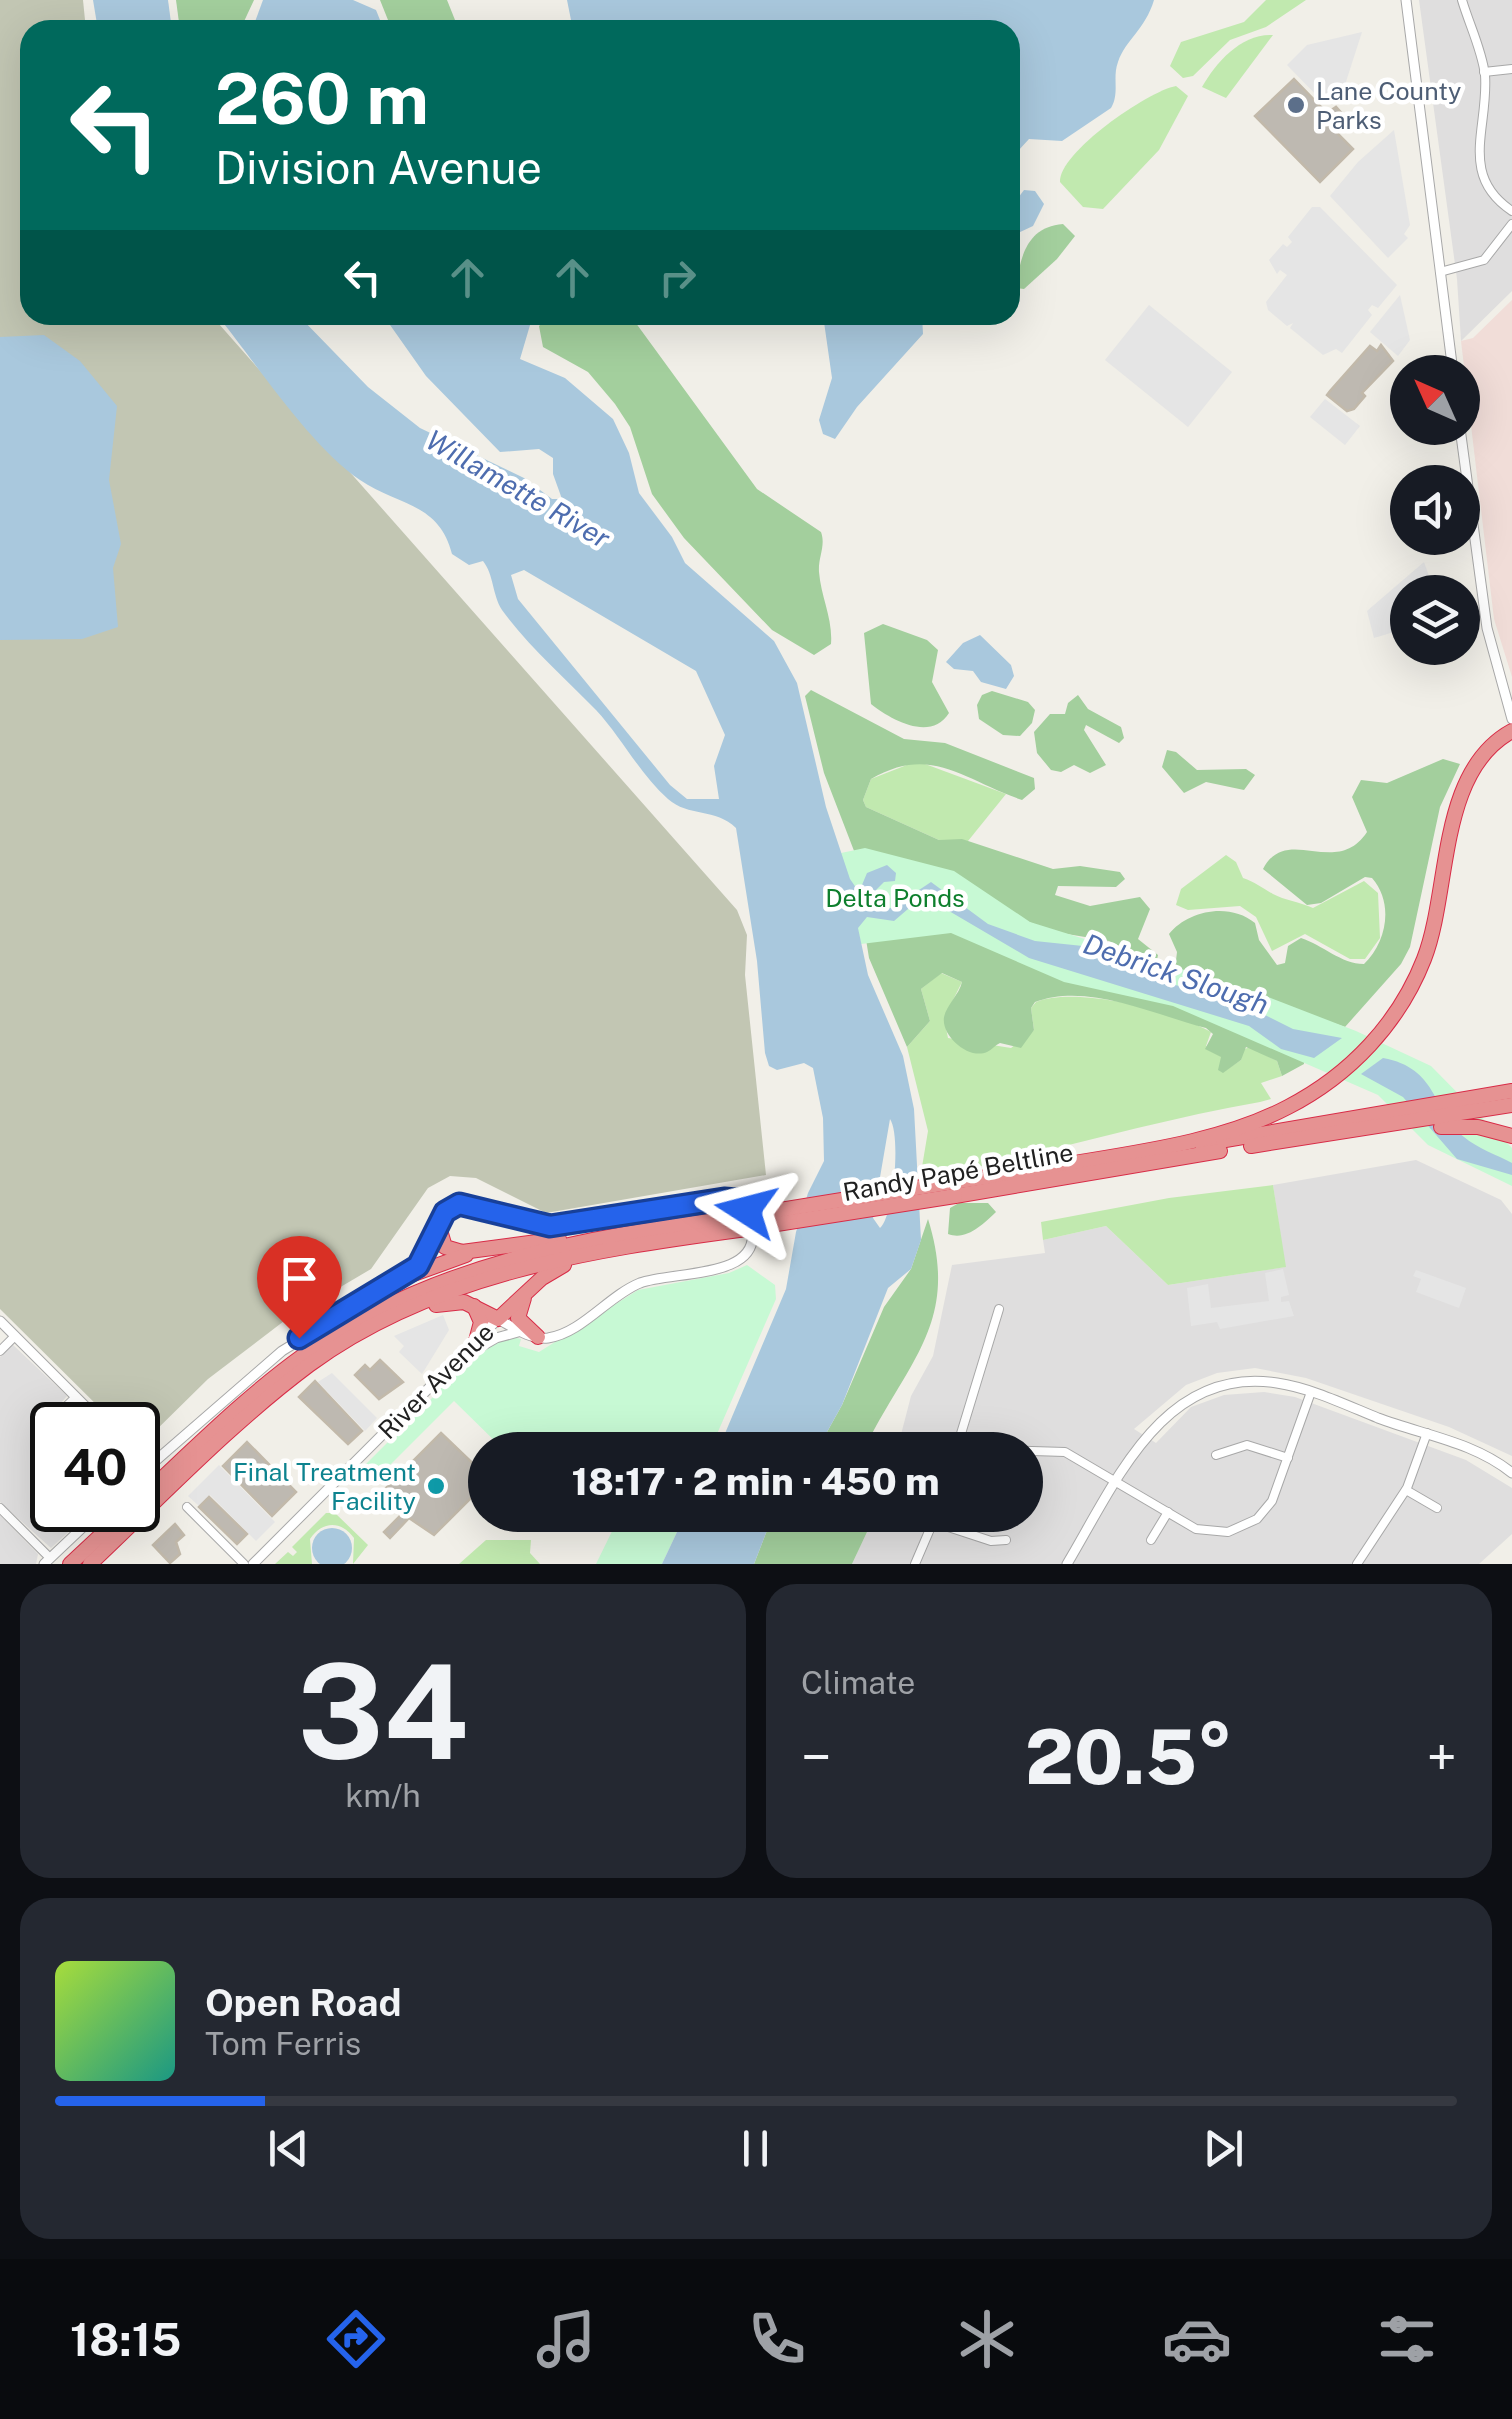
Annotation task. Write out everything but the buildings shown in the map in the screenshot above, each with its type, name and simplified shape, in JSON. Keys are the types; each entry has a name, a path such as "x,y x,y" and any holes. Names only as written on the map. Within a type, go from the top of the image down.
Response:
{"highway":[{"path":"1023,1172 1229,1129 1276,1113 1328,1083 1373,1042 1404,1000 1425,957 1467,784 1495,744 1512,731"},
{"name":"Randy Papé Beltline","path":"160,1481 261,1388 354,1323 442,1280 514,1257 609,1236 738,1224 1415,1120 1512,1091"},
{"name":"Randy Papé Beltline","path":"1461,1108 1512,1105"},
{"path":"1415,1120 1478,1127 1512,1136"},
{"name":"Randy Papé Beltline","path":"954,1189 1023,1172 1415,1120"},
{"name":"Randy Papé Beltline","path":"90,1564 224,1438 312,1364 401,1314 452,1291 534,1265 697,1236 738,1224"},
{"path":"439,1227 442,1243 448,1250 609,1236"},
{"path":"401,1314 447,1302 473,1305 498,1320 560,1266 697,1236"},
{"path":"397,1280 480,1249"},
{"path":"526,1292 518,1318 530,1335"},
{"path":"473,1305 480,1322 476,1341"},
{"path":"70,1564 104,1532"}],"street":[{"path":"1406,0 1451,355"},
{"path":"1462,0 1484,72 1477,160 1491,193 1512,210"},
{"path":"1484,72 1512,68"},
{"path":"1440,272 1484,260 1512,224"},
{"path":"1462,445 1487,628 1512,719"},
{"path":"160,1456 273,1357 397,1280 425,1257 445,1212 459,1204 550,1226 724,1199 737,1200 746,1210 752,1243 737,1264 640,1283 562,1333 504,1334 458,1360"},
{"path":"961,1432 999,1310"},
{"path":"0,1320 81,1402"},
{"name":"River Avenue","path":"253,1564 498,1320 530,1335"},
{"path":"0,1351 15,1336"},
{"path":"1067,1564 1158,1422 1194,1396 1250,1382 1282,1384 1311,1392 1476,1450 1512,1473"},
{"path":"1043,1449 1056,1449 1210,1533 1243,1527 1268,1507 1311,1392"},
{"path":"71,1402 76,1397"},
{"path":"1357,1564 1406,1490 1427,1433"},
{"path":"1216,1455 1247,1445 1288,1458"},
{"path":"1406,1490 1437,1508"},
{"path":"187,1507 244,1564"},
{"path":"0,1508 48,1561 79,1532"},
{"path":"1151,1540 1168,1512"},
{"path":"915,1564 929,1532"},
{"path":"967,1532 991,1542 1006,1540"}],"shaded area":[{"path":"0,0 83,0 85,20 20,20 20,325 220,325 737,910 747,935 745,975 766,1175 546,1213 476,1178 450,1176 428,1188 371,1269 288,1318 208,1379 160,1426 160,1402 94,1402 0,1309"},
{"path":"1419,0 1512,0 1512,291 1461,341 1457,279"},
{"path":"1362,32 1343,91 1332,102 1325,104 1287,65 1307,45"},
{"path":"1394,130 1410,225 1404,234 1408,238 1388,258 1330,196 1358,162"},
{"path":"1312,207 1320,207 1397,285 1378,308 1372,305 1368,310 1372,315 1342,353 1336,349 1323,355 1290,328 1293,323 1287,326 1268,310 1266,302 1287,275 1280,270 1277,274 1269,260 1283,244 1287,247 1292,242 1288,237"},
{"path":"1400,295 1410,340 1399,355 1370,332"},
{"path":"1512,300 1512,677 1494,619 1480,501 1480,465 1476,465 1473,445 1480,445 1480,355 1463,355 1461,341 1473,338"},
{"path":"1149,305 1232,372 1188,427 1105,360"},
{"path":"1325,399 1360,426 1345,445 1310,417"},
{"path":"1424,562 1429,575 1409,575"},
{"path":"1390,591 1390,633 1374,638 1367,611"},
{"path":"1416,1160 1501,1200 1512,1214 1512,1456 1449,1427 1306,1378 1255,1368 1217,1373 1186,1385 1134,1429 1156,1443 1191,1407 1224,1395 1264,1392 1295,1397 1466,1460 1512,1488 1512,1534 1479,1564 852,1564 867,1532 1043,1532 1043,1432 902,1432 911,1396 933,1356 952,1265 1045,1253 1043,1240 1106,1226 1168,1285 1285,1267 1273,1185"},
{"path":"1283,1269 1289,1295 1281,1297 1281,1302 1289,1301 1294,1316 1220,1329 1217,1322 1191,1326 1187,1288 1208,1284 1211,1308 1269,1301 1265,1273"},
{"path":"1416,1270 1466,1288 1459,1308 1416,1292 1421,1279 1413,1276"},
{"path":"443,1315 449,1330 422,1374 399,1352 404,1346 394,1336"},
{"path":"12,1344 67,1396 62,1402 30,1402 30,1529 0,1502 0,1357"},
{"path":"332,1373 377,1418 365,1431 318,1382"},
{"path":"219,1465 275,1522 256,1541 210,1495 199,1506 188,1496"},
{"path":"0,1515 38,1554 36,1564 0,1564"},
{"path":"33,1532 68,1532 51,1548"}],"green space":[{"path":"176,0 254,0 245,20 179,20"},
{"path":"380,0 447,0 455,20 388,20"},
{"path":"1266,0 1306,0 1266,27 1230,40 1193,76 1183,78 1170,66 1181,42 1244,22"},
{"path":"1273,35 1226,98 1202,87 1231,51 1251,39"},
{"path":"1176,86 1188,96 1159,150 1103,209 1083,207 1060,182 1073,155 1126,111"},
{"path":"1063,224 1075,236 1057,259 1020,288 1020,266 1027,246 1051,226"},
{"path":"637,325 757,489 821,532 819,572 831,644 814,655 772,630 684,538 652,494 630,427 615,404 588,372 543,347 539,326"},
{"path":"883,624 927,640 938,650 932,682 949,713 941,722 922,727 911,725 871,704 864,633"},
{"path":"811,690 904,739 945,743 1034,778 1035,789 1022,800 947,769 912,765 871,779 863,800 866,807 939,840 962,839 1053,869 1080,866 1120,872 1125,879 1116,887 1058,886 1055,895 1090,906 1140,897 1150,909 1138,939 1158,955 1157,960 1109,941 1055,932 856,856 824,773 805,696"},
{"path":"992,691 1028,702 1035,710 1032,723 1020,736 1003,735 979,719 977,705 982,695"},
{"path":"1078,695 1088,709 1121,727 1124,738 1119,743 1086,725 1084,730 1106,765 1090,773 1074,765 1061,772 1051,770 1037,753 1034,732 1050,714 1065,714 1068,703"},
{"path":"1167,750 1176,752 1197,770 1246,769 1255,775 1244,790 1206,782 1184,793 1162,767"},
{"path":"1443,759 1460,764 1440,807 1410,947 1401,964 1345,1027 1175,969 1177,952 1169,934 1198,914 1222,911 1245,916 1255,923 1259,940 1277,965 1285,963 1288,946 1301,938 1348,961 1364,964 1378,945 1385,922 1383,899 1372,878 1365,877 1321,903 1307,905 1263,869 1273,856 1285,850 1341,851 1355,845 1367,832 1352,797 1361,780 1387,783"},
{"path":"917,761 1006,794 968,841 939,840 866,807 863,800 871,779"},
{"name":"Delta Ponds","path":"865,848 954,871 1030,922 1255,992 1356,1031 1431,1066 1512,1148 1512,1186 1428,1145 1378,1095 1173,1006 1064,982 951,933 861,944 841,853"},
{"path":"1226,855 1236,862 1243,878 1277,896 1313,908 1364,881 1378,893 1380,938 1365,959 1350,959 1305,934 1272,951 1256,917 1240,906 1188,910 1176,905 1181,889"},
{"path":"923,919 1184,1008 1304,1058 1304,1064 1282,1076 1277,1061 1246,1047 1241,1060 1223,1073 1218,1070 1221,1057 1205,1049 1213,1034 1206,1028 1121,1003 1077,996 1035,1002 1031,1008 1034,1030 1021,1048 1000,1043 987,1052 972,1053 952,1039 944,1024 962,982 942,973 921,989 930,1021 907,1047 869,958 864,927"},
{"path":"941,973 962,982 944,1018 948,1038 1011,1048 1034,1030 1031,1008 1036,1002 1053,998 1099,999 1173,1016 1211,1032 1206,1046 1222,1057 1223,1072 1241,1060 1242,1050 1250,1047 1277,1061 1282,1076 1261,1083 1271,1099 920,1179 928,1131 907,1047 930,1021 921,989"},
{"path":"1273,1185 1286,1267 1168,1285 1106,1226 1043,1240 1041,1222 1169,1198"},
{"path":"959,1203 988,1203 996,1212 980,1226 962,1235 948,1234 950,1208"},
{"path":"928,1219 938,1287 924,1341 873,1432 827,1432 884,1307 911,1269"},
{"path":"747,1265 775,1285 776,1299 718,1432 486,1432 454,1401 374,1481 362,1468 438,1392 439,1384 487,1345 521,1339 519,1346 539,1352 638,1290 729,1273"},
{"path":"326,1513 335,1513 368,1545 353,1564 354,1538 343,1528 332,1525 320,1529 310,1539 312,1564 275,1564 288,1552 293,1556 297,1552 292,1547"},
{"path":"612,1532 677,1532 662,1564 596,1564"},
{"path":"766,1532 867,1532 852,1564 754,1564"},
{"path":"486,1540 531,1540 530,1553 540,1564 459,1564"}],"water":[{"path":"93,0 168,0 171,20 96,20"},
{"path":"263,0 353,0 376,10 380,20 256,20"},
{"path":"567,0 1154,0 1118,62 1111,108 1062,141 1029,139 1020,149 1020,20 571,20"},
{"path":"1024,190 1035,191 1044,204 1033,226 1020,232 1020,195"},
{"name":"Willamette River","path":"225,325 308,325 368,387 420,428 524,478 552,499 562,499 553,474 553,458 539,449 500,452 426,376 390,325 530,325 520,359 565,378 613,419 629,453 639,493 672,537 685,563 774,641 797,683 826,807 850,879 859,892 867,873 887,865 896,873 895,881 884,882 876,890 875,908 892,908 931,882 988,924 1035,941 1102,948 1141,965 1156,980 1237,1001 1293,1029 1342,1038 1314,1058 1281,1049 1249,1026 1029,958 932,901 915,903 894,921 867,917 858,928 868,975 903,1056 914,1109 921,1240 911,1269 888,1288 842,1405 827,1432 726,1432 786,1289 796,1232 808,1193 824,1161 823,1118 813,1068 804,1063 777,1070 769,1066 765,1053 757,961 736,828 668,799 596,710 512,624 496,598 483,561 469,565 452,554 446,537 427,514 360,480 303,426","holes":["524,570 696,671 725,735 714,766 719,799 687,799 670,785 518,599 511,575","890,1119 895,1141 889,1208 880,1228 873,1218"]},
{"path":"824,325 923,325 923,334 857,407 835,439 823,434 819,420 832,378"},
{"path":"44,335 80,361 117,406 109,480 121,544 113,568 118,627 82,639 0,640 0,337"},
{"path":"980,635 1011,665 1014,676 1006,689 981,682 973,671 954,669 946,662 963,643"},
{"path":"1383,1058 1401,1063 1424,1080 1464,1137 1512,1163 1512,1175 1457,1159 1403,1097 1361,1074"},
{"path":"324,1529 340,1529 351,1540 351,1556 344,1564 320,1564 313,1556 313,1540"},
{"path":"677,1532 766,1532 754,1564 662,1564"}],"place":[{"name":"Lane County Parks","path":"1296,105"},
{"name":"Final Treatment Facility","path":"436,1486"}],"route":[{"path":"299,1338 418,1266 428,1253 445,1212 459,1204 517,1222 550,1226 724,1199 737,1200 746,1210"}],"water label":[{"name":"Debrick Slough","path":"1176,974"}]}
